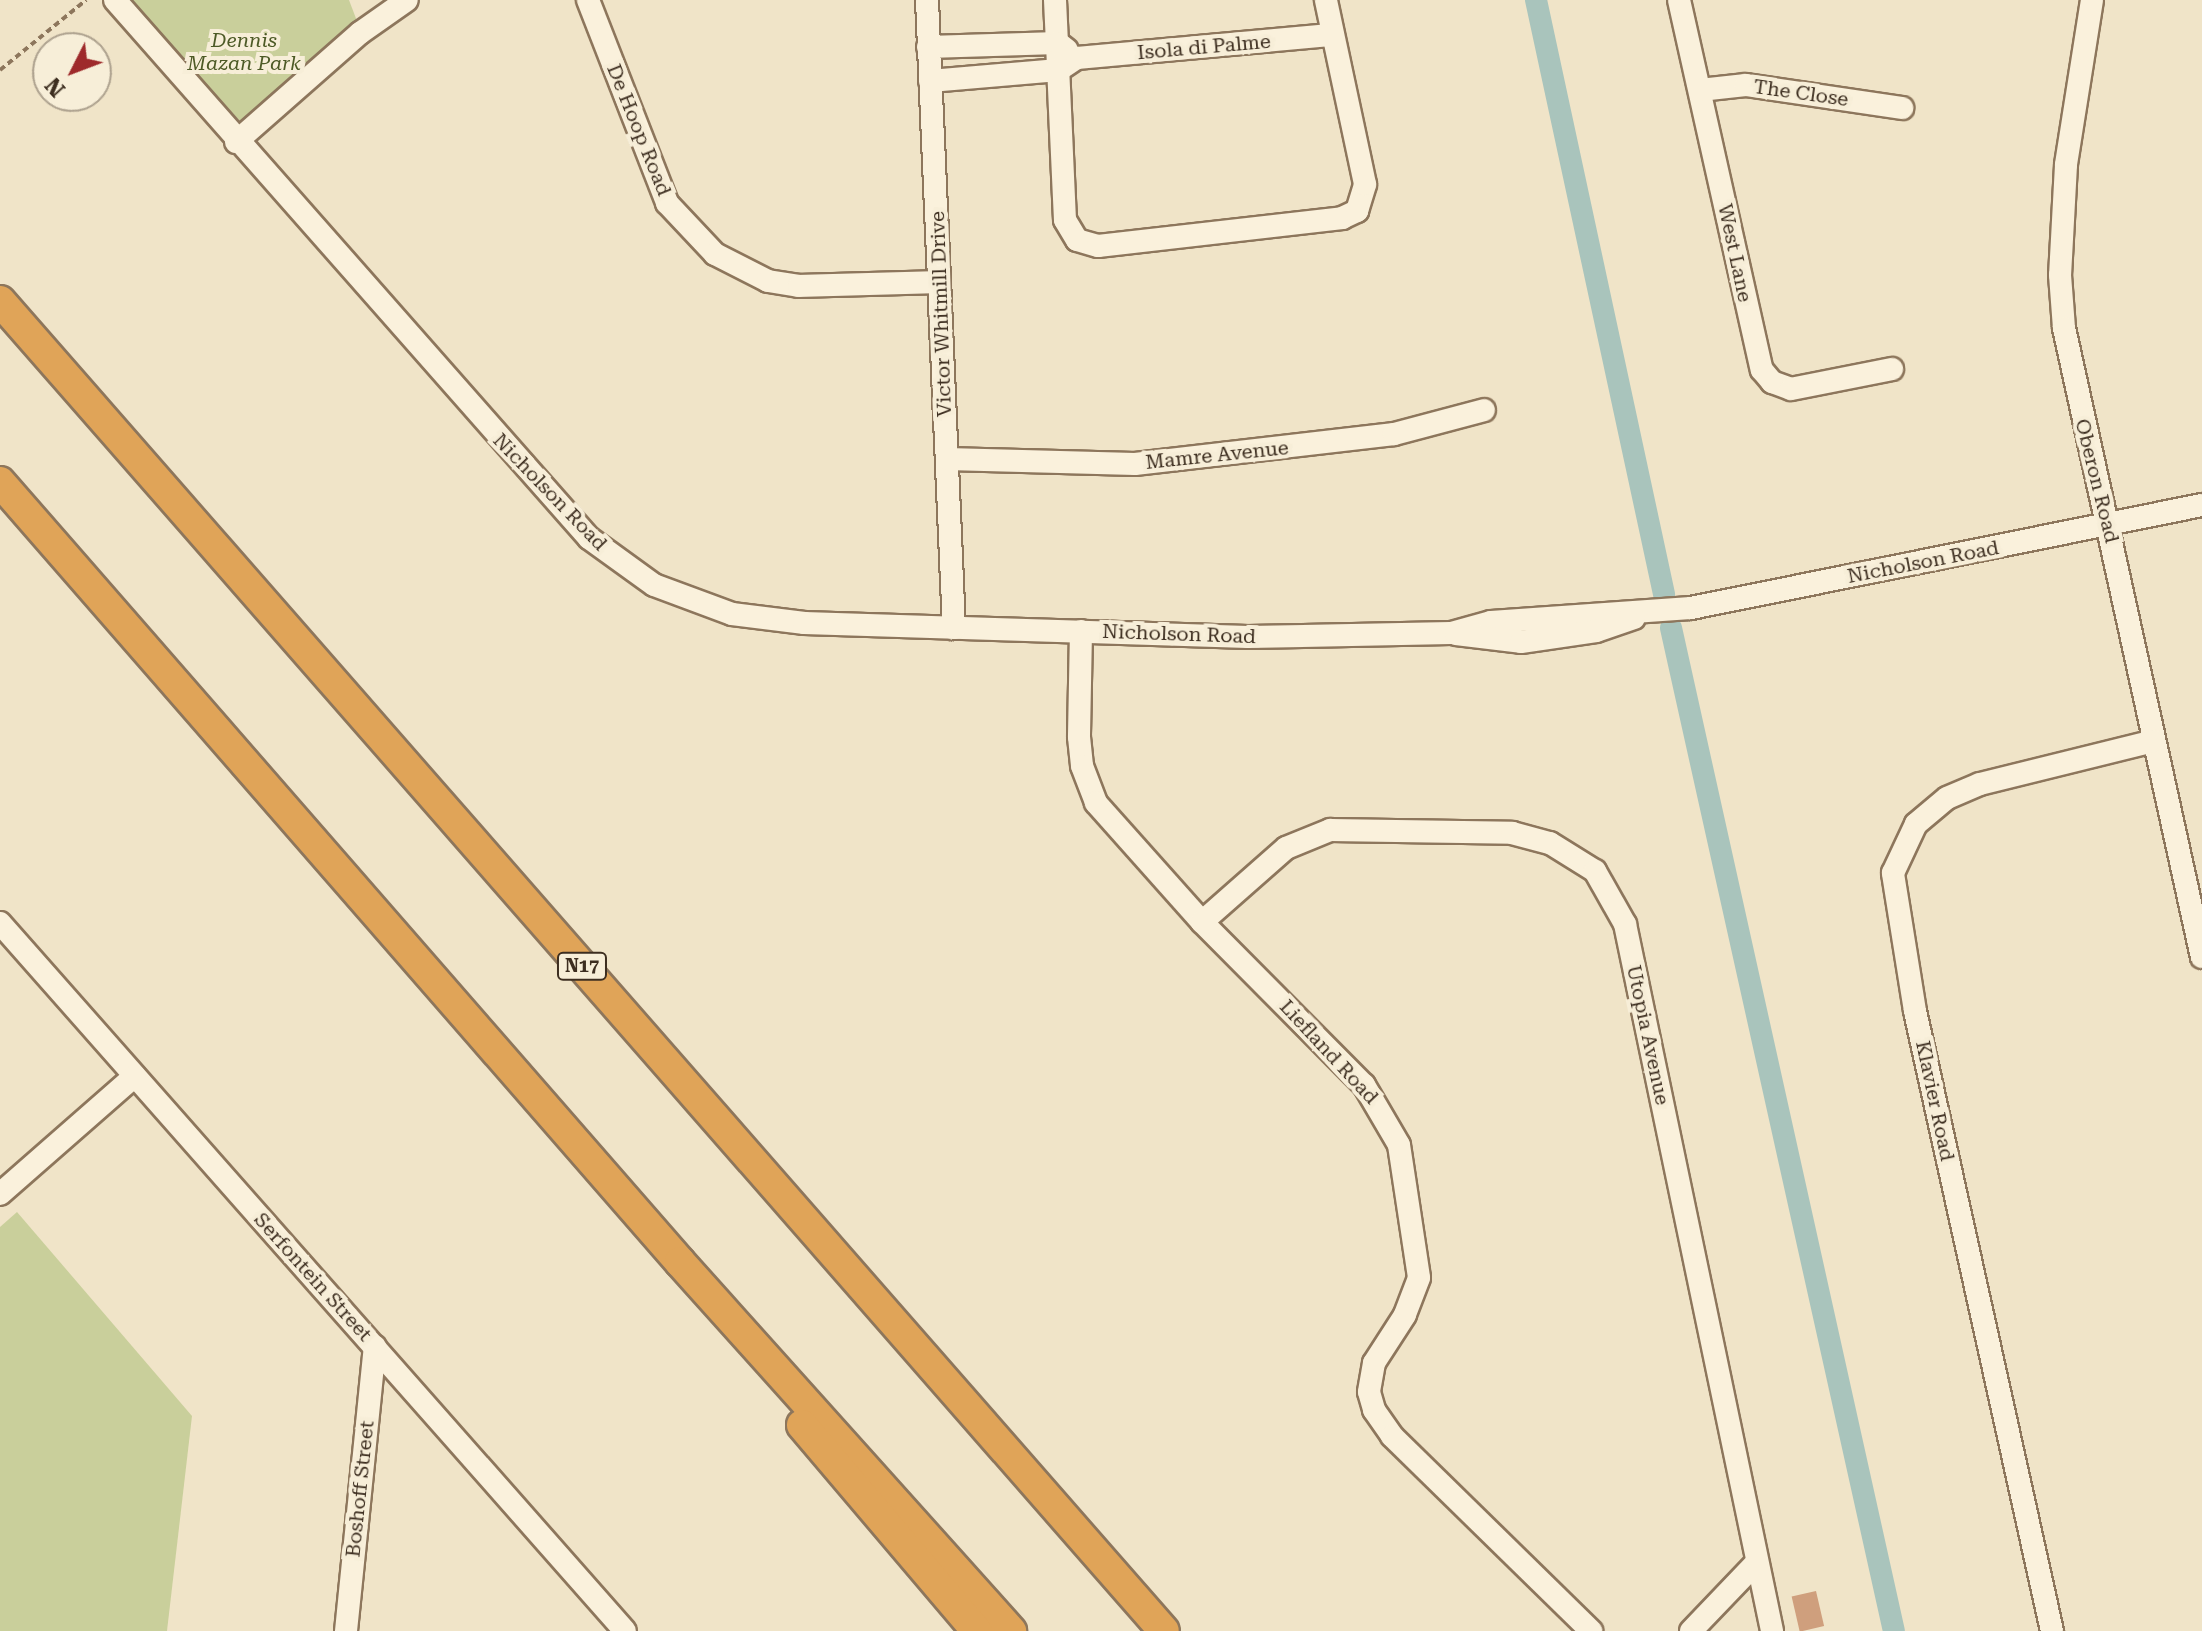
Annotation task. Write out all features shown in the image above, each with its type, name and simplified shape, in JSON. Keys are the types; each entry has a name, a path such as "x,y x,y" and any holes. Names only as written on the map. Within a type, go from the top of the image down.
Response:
{"highway":[{"name":"N17","path":"0,301 1164,1631"},
{"path":"0,482 680,1262 1011,1631"},
{"path":"680,1262 726,1332 977,1631"},
{"path":"1034,1482 1186,1631"}],"street":[{"name":"Nicholson Road","path":"115,0 236,142 560,507 626,568 682,598 754,618 954,628 1295,637 1451,633 1521,642 1596,631 1644,614 2202,505"},
{"path":"236,142 360,33 407,0"},
{"name":"De Hoop Road","path":"588,0 667,203 715,254 739,270 799,286 939,282"},
{"name":"Victor Whitmill Drive","path":"927,0 954,628"},
{"path":"1055,0 1058,43 1068,64 1064,206 1077,240 1098,246 1342,218 1361,206 1365,184 1330,35 1326,0"},
{"name":"West Lane","path":"1679,0 1766,377 1780,386 1801,389 1892,369"},
{"name":"Oberon Road","path":"2092,0 2066,165 2060,275 2071,374 2109,524 2202,957"},
{"name":"Isola di Palme","path":"930,81 1330,35"},
{"path":"928,47 1058,43"},
{"name":"The Close","path":"1700,90 1746,85 1902,108"},
{"name":"Mamre Avenue","path":"947,459 1135,464 1394,434 1484,410"},
{"name":"Liefland Road","path":"1081,631 1079,737 1087,786 1114,825 1202,922 1364,1085 1399,1145 1419,1278 1405,1315 1374,1363 1369,1392 1374,1410 1392,1436 1591,1631"},
{"name":"Klavier Road","path":"2052,1631 1915,1011 1893,873 1916,824 1947,798 1980,784 2154,741"},
{"name":"Utopia Avenue","path":"1202,922 1286,848 1330,830 1512,833 1550,843 1595,871 1625,924 1772,1631"},
{"name":"Serfontein Street","path":"0,923 625,1631"},
{"path":"0,1194 135,1076"},
{"name":"Boshoff Street","path":"346,1631 375,1346"},
{"path":"1691,1631 1756,1563"}],"path":[{"path":"0,70 86,0"}],"green space":[{"name":"Dennis Mazan Park","path":"125,0 349,0 360,29 240,121"},
{"path":"17,1212 192,1416 167,1631 0,1631 0,1227"}],"building":[{"path":"1816,1591 1824,1626 1800,1631 1792,1597"}],"waterway":[{"path":"1536,0 1664,594"},
{"path":"1671,628 1894,1631"}]}
